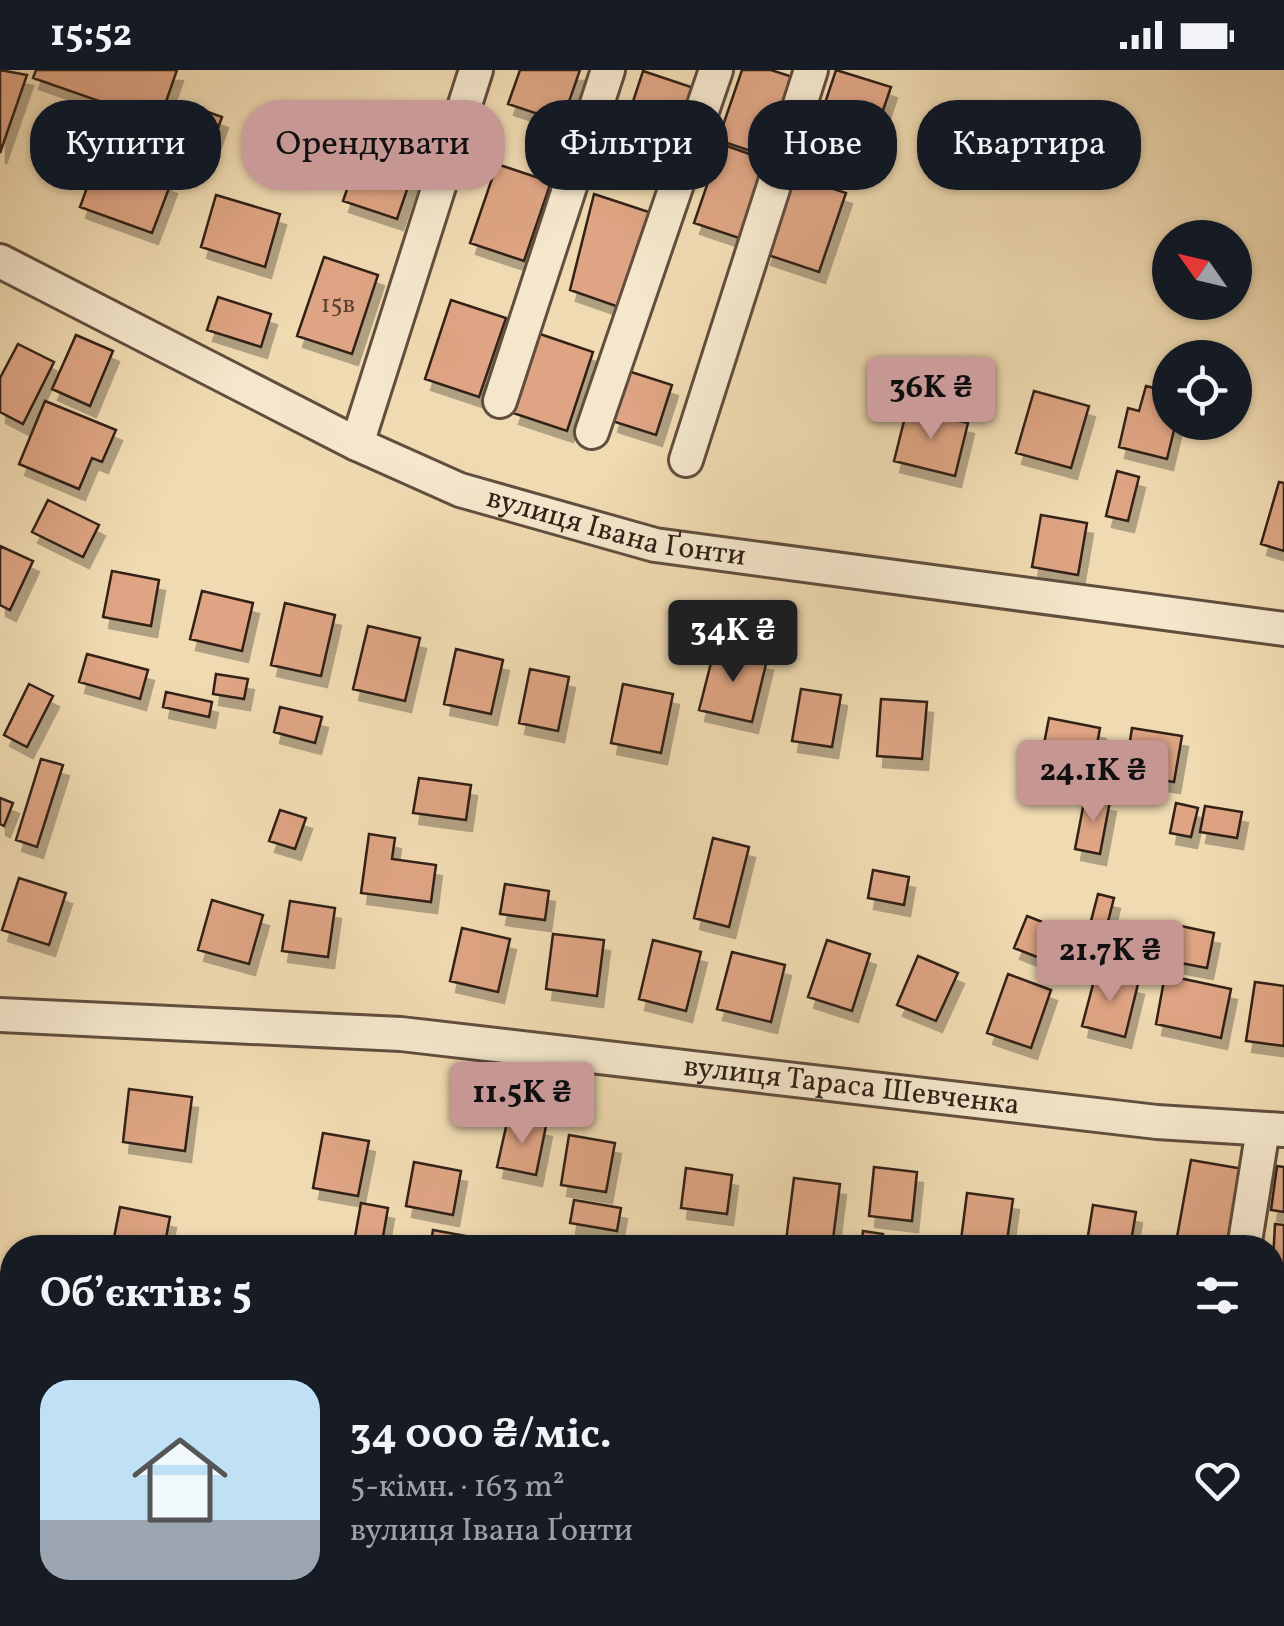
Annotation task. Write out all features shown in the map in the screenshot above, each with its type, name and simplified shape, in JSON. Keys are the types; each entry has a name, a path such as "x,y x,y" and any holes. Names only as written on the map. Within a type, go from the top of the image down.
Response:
{"street":[{"path":"357,444 476,70"},
{"path":"500,401 608,70"},
{"path":"592,432 716,70"},
{"path":"686,460 811,70"},
{"name":"вулиця Івана Ґонти","path":"0,261 357,444 460,490 655,545 1284,629"},
{"name":"вулиця Тараса Шевченка","path":"0,1014 400,1034 1157,1122 1274,1130"},
{"path":"1247,1235 1274,1130"}],"building":[{"path":"0,70 27,75 0,153"},
{"path":"36,70 177,70 167,100 96,100 33,78"},
{"path":"520,70 580,70 570,100 525,100 525,110 508,104"},
{"path":"742,70 771,70 799,79 792,100 748,100 748,150 728,143 728,111"},
{"path":"836,70 891,87 887,100 826,100"},
{"path":"643,71 697,89 693,100 633,100"},
{"path":"728,146 748,154 748,190 766,190 748,241 694,223 705,190 728,190"},
{"path":"505,167 525,173 525,190 548,190 524,261 470,243 488,190 505,190"},
{"path":"86,190 168,190 152,233 80,207"},
{"path":"347,190 407,190 397,219 343,201"},
{"path":"786,190 846,193 819,272 765,254"},
{"path":"594,194 661,216 630,311 570,290"},
{"path":"216,195 280,214 265,267 201,247"},
{"path":"324,257 378,275 352,354 297,336"},
{"path":"218,297 271,314 261,347 207,330"},
{"path":"451,300 506,318 479,397 425,379"},
{"path":"540,334 593,352 567,431 513,413"},
{"path":"76,335 113,351 90,406 52,389"},
{"path":"18,344 54,362 23,424 0,412 0,378"},
{"path":"628,371 672,385 656,435 612,421"},
{"path":"1146,386 1152,388 1152,440 1172,440 1167,459 1119,447 1128,408 1139,411"},
{"path":"1034,391 1089,406 1071,468 1016,453"},
{"path":"45,401 116,430 102,462 92,458 79,489 19,464"},
{"path":"907,409 968,423 955,476 894,461"},
{"path":"1117,471 1139,477 1128,521 1106,516"},
{"path":"1279,482 1284,483 1284,551 1261,544"},
{"path":"48,500 99,525 83,557 32,532"},
{"path":"1041,515 1087,523 1078,575 1032,567"},
{"path":"0,546 33,561 10,610 0,605"},
{"path":"112,571 159,580 151,626 103,617"},
{"path":"202,591 253,603 242,651 190,639"},
{"path":"285,603 335,615 321,676 271,665"},
{"path":"368,626 420,638 405,701 353,689"},
{"path":"715,647 767,660 752,722 699,710"},
{"path":"456,649 503,660 491,714 444,704"},
{"path":"87,654 148,670 140,699 79,682"},
{"path":"530,669 569,677 558,731 519,723"},
{"path":"216,674 248,679 244,699 213,694"},
{"path":"29,684 53,696 27,747 4,735"},
{"path":"623,684 673,694 661,753 611,743"},
{"path":"801,689 841,695 832,747 792,741"},
{"path":"166,692 212,702 209,717 163,707"},
{"path":"881,699 927,702 922,759 877,756"},
{"path":"280,707 322,717 315,743 274,732"},
{"path":"1049,718 1100,728 1090,784 1038,775"},
{"path":"1132,728 1182,736 1174,782 1125,774"},
{"path":"41,759 63,765 37,847 16,840"},
{"path":"419,778 471,785 466,820 413,813"},
{"path":"1085,797 1110,801 1100,854 1075,849"},
{"path":"0,798 13,803 4,826 0,824"},
{"path":"1176,803 1198,808 1191,837 1170,833"},
{"path":"1205,806 1242,812 1237,838 1200,832"},
{"path":"280,810 306,818 295,849 269,841"},
{"path":"369,834 395,838 392,859 436,865 431,902 361,893"},
{"path":"713,838 749,847 729,927 694,918"},
{"path":"873,870 909,877 904,905 868,898"},
{"path":"19,878 66,893 49,945 2,930"},
{"path":"505,884 549,891 545,920 500,914"},
{"path":"1098,894 1114,898 1099,957 1083,952"},
{"path":"212,900 263,915 249,964 198,950"},
{"path":"290,901 335,908 328,957 282,951"},
{"path":"1027,916 1081,937 1068,969 1014,948"},
{"path":"1176,925 1214,933 1207,968 1170,961"},
{"path":"462,928 510,939 498,992 450,981"},
{"path":"553,934 604,940 597,996 546,989"},
{"path":"653,940 701,952 686,1011 639,999"},
{"path":"827,940 870,954 852,1011 808,997"},
{"path":"732,952 785,965 771,1022 717,1009"},
{"path":"918,956 958,973 936,1021 897,1005"},
{"path":"1096,973 1138,984 1125,1037 1082,1026"},
{"path":"1008,974 1051,990 1031,1048 987,1033"},
{"path":"1165,975 1231,989 1221,1038 1156,1024"},
{"path":"1255,982 1284,986 1284,1046 1246,1041"},
{"path":"129,1089 192,1097 185,1151 123,1142"},
{"path":"508,1118 546,1126 536,1175 497,1167"},
{"path":"323,1133 369,1141 358,1196 313,1188"},
{"path":"569,1135 615,1143 606,1192 561,1185"},
{"path":"1191,1160 1249,1170 1238,1235 1177,1235"},
{"path":"414,1162 461,1171 453,1215 406,1206"},
{"path":"1277,1166 1284,1167 1284,1212 1271,1210"},
{"path":"874,1167 917,1172 912,1221 869,1216"},
{"path":"686,1168 732,1175 727,1214 681,1208"},
{"path":"794,1178 840,1184 834,1235 787,1235"},
{"path":"967,1193 1013,1199 1008,1235 962,1235"},
{"path":"574,1200 621,1208 617,1231 570,1223"},
{"path":"361,1203 388,1208 383,1235 355,1235"},
{"path":"1093,1205 1136,1212 1132,1235 1088,1235"},
{"path":"120,1207 170,1217 167,1235 115,1235"},
{"path":"1275,1224 1284,1225 1284,1235 1274,1235"},
{"path":"433,1230 460,1235 432,1235"}]}
